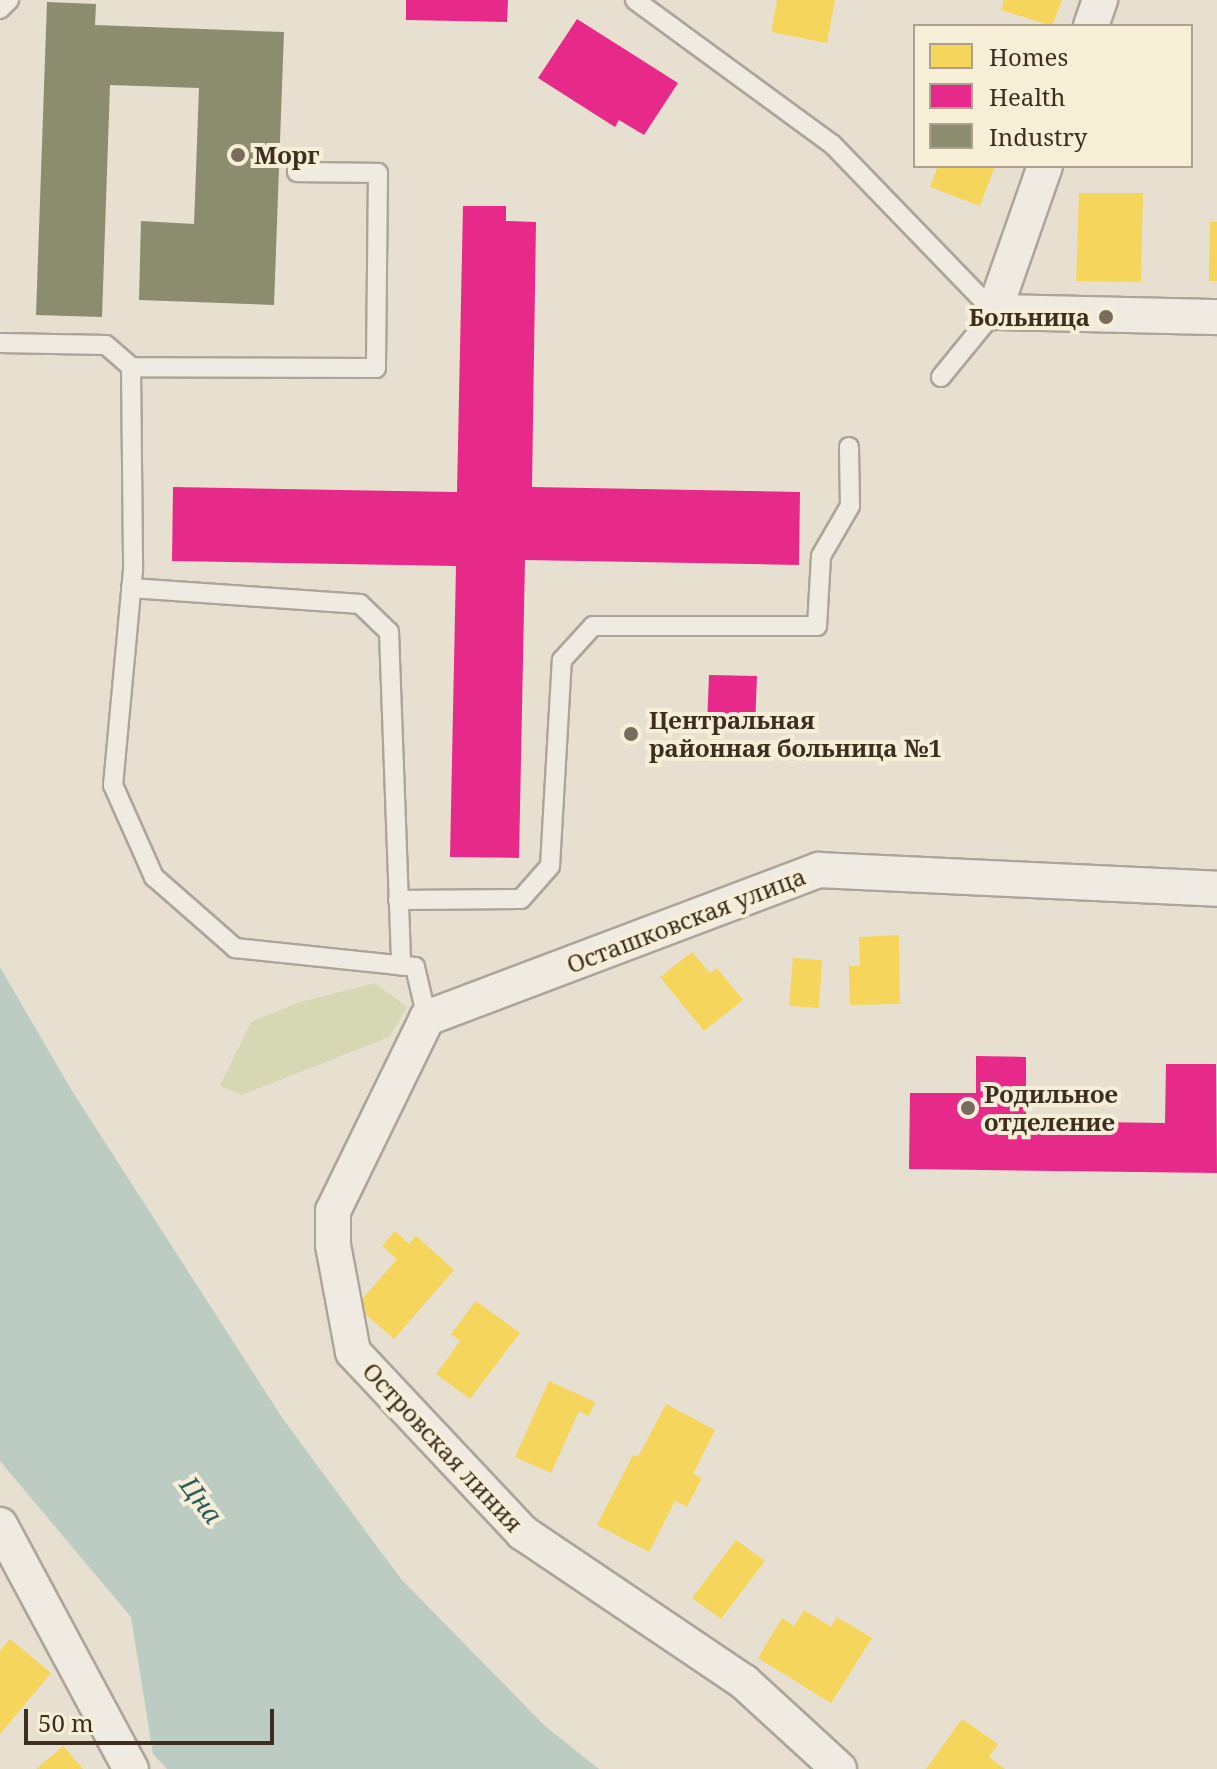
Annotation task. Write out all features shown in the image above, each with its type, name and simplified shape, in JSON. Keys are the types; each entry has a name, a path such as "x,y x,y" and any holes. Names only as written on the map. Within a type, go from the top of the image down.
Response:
{"street":[{"path":"1092,24 1100,0"},
{"path":"1044,168 994,312 1217,317"},
{"name":"Осташковская улица","path":"422,1029 819,870 1217,889"},
{"name":"Островская линия","path":"422,1029 333,1211 333,1245 353,1352 523,1533 744,1682 839,1769"},
{"path":"0,1525 131,1769"}],"lane":[{"path":"0,9 9,0"},
{"path":"635,0 832,144 994,312 941,377"},
{"path":"0,343 106,345 131,367 376,368 378,173 297,172"},
{"path":"131,367 131,588 113,785 154,877 235,948 415,967 422,1029"},
{"path":"398,900 521,899 550,866 562,660 593,626 817,626 821,556 850,506 849,447"},
{"path":"131,588 360,604 389,632 401,966"}],"green space":[{"path":"375,983 407,1007 389,1037 242,1095 220,1086 251,1022 297,1003"}],"water":[{"name":"Цна","path":"0,967 72,1091 283,1419 401,1579 545,1726 599,1769 167,1769 153,1754 131,1617 0,1461"}],"building: Homes":[{"path":"777,0 835,0 827,43 771,32"},
{"path":"1004,0 1062,0 1053,24 1001,10"},
{"path":"937,168 994,168 980,206 930,187"},
{"path":"1079,193 1143,193 1141,282 1076,281"},
{"path":"1210,222 1217,222 1217,281 1209,281"},
{"path":"899,935 900,1004 850,1005 849,966 860,966 859,937"},
{"path":"692,952 710,973 717,968 743,1000 704,1031 660,977"},
{"path":"793,958 822,960 819,1008 789,1006"},
{"path":"395,1231 409,1244 416,1236 454,1270 394,1339 356,1306 397,1259 382,1246"},
{"path":"476,1301 520,1333 470,1399 436,1374 460,1341 451,1334"},
{"path":"549,1381 595,1402 589,1416 579,1411 551,1473 515,1457"},
{"path":"666,1404 715,1430 693,1474 702,1478 687,1507 675,1501 649,1552 597,1525 633,1455 638,1457"},
{"path":"736,1540 765,1561 721,1619 692,1598"},
{"path":"804,1610 831,1627 837,1617 872,1638 831,1703 758,1658 782,1618 794,1626"},
{"path":"10,1639 51,1673 0,1734 0,1651"},
{"path":"962,1719 998,1744 989,1757 1005,1769 926,1769"},
{"path":"63,1746 83,1769 36,1769"}],"building: Health":[{"path":"406,0 508,0 507,22 406,20"},
{"path":"577,19 678,83 644,135 619,120 615,127 538,78"},
{"path":"463,206 506,206 506,221 536,222 532,487 800,492 799,565 525,560 519,858 450,857 456,566 172,561 173,487 457,492"},
{"path":"709,675 757,676 755,727 707,726"},
{"name":"Родильное отделение","path":"976,1056 1026,1057 1026,1121 1165,1123 1166,1064 1216,1064 1217,1173 909,1169 910,1093 976,1093"}],"building: Industry":[{"name":"Морг","path":"47,2 96,4 95,25 284,32 274,305 139,300 141,221 194,224 199,88 110,85 102,317 36,315"}],"place":[{"name":"Морг","path":"238,155"},
{"name":"Больница","path":"1106,317"},
{"name":"Центральная районная больница №1","path":"631,734"},
{"name":"Родильное отделение","path":"968,1108"}]}
